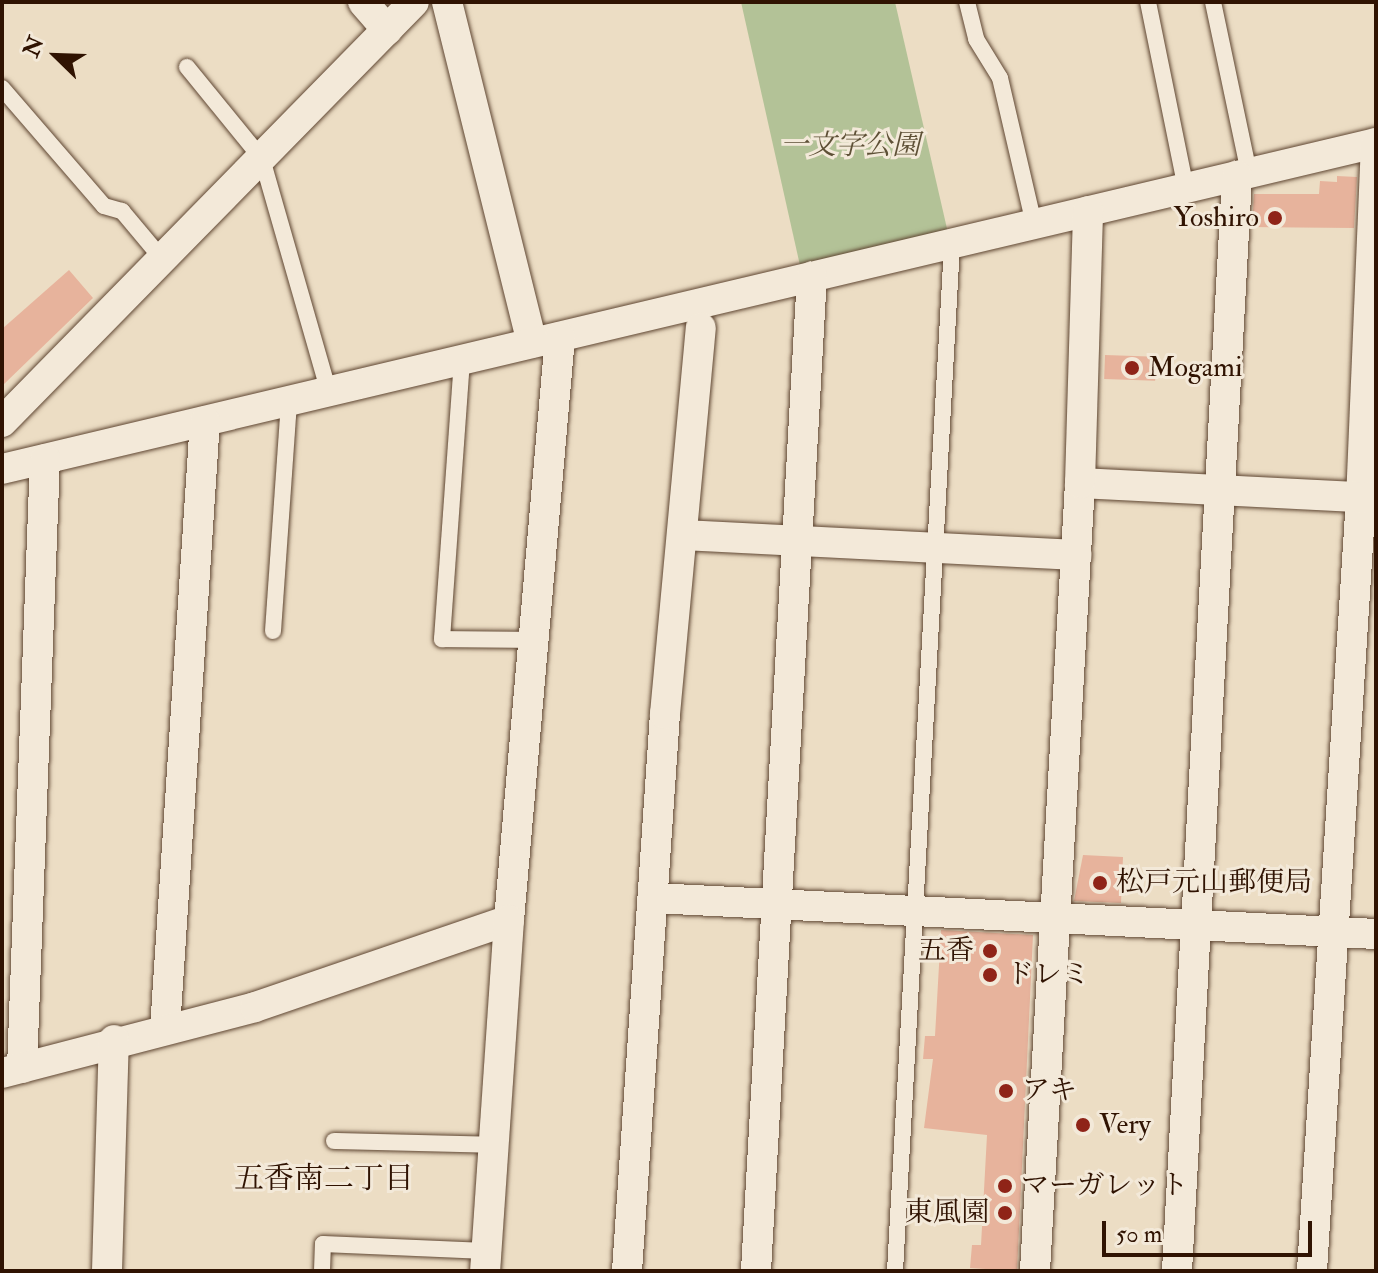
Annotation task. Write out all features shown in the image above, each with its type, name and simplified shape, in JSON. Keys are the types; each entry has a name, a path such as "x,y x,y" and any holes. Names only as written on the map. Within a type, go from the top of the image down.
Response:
{"street":[{"path":"363,2 387,30"},
{"path":"2,422 414,2"},
{"path":"447,2 546,340 534,640 509,920 485,1261"},
{"path":"2,469 1376,143 1369,498 1334,932 1312,1271"},
{"path":"1177,1271 1219,490 1243,174"},
{"path":"1035,1271 1080,483 1088,211"},
{"path":"756,1271 812,277"},
{"path":"627,1271 653,898 701,328"},
{"path":"165,1029 205,421"},
{"path":"45,459 12,1071 114,1040 255,1007 509,920"},
{"path":"1080,483 1369,498"},
{"path":"683,535 799,538 1076,555"},
{"path":"653,898 776,902 1053,922 1376,934"},
{"path":"107,1271 114,1040"}],"lane":[{"path":"967,2 976,39 1000,78 1034,224"},
{"path":"1148,2 1186,188"},
{"path":"1213,2 1243,174"},
{"path":"187,67 262,159 329,392"},
{"path":"2,88 104,206 122,211 163,260"},
{"path":"895,1271 952,244"},
{"path":"462,360 442,639 534,640"},
{"path":"273,631 289,401"},
{"path":"334,1141 493,1145"},
{"path":"322,1271 323,1244 485,1261"}],"green space":[{"name":"一文字公園","path":"741,2 895,2 948,233 801,270"}],"building":[{"path":"1337,176 1357,177 1354,228 1252,227 1254,194 1319,194 1320,181 1337,182"},
{"path":"69,270 93,298 2,386 2,329"},
{"path":"1105,355 1156,357 1155,381 1104,379"},
{"path":"1083,855 1123,857 1121,903 1074,901"},
{"path":"941,930 1033,935 1017,1271 970,1268 972,1245 981,1245 987,1135 924,1128 933,1059 923,1059 925,1036 935,1036"}],"place":[{"name":"Yoshiro","path":"1275,218"},
{"name":"Mogami","path":"1132,368"},
{"name":"松戸元山郵便局","path":"1100,883"},
{"name":"五香","path":"990,951"},
{"name":"ドレミ","path":"990,975"},
{"name":"アキ","path":"1006,1091"},
{"name":"Very","path":"1083,1125"},
{"name":"マーガレット","path":"1005,1186"},
{"name":"東風園","path":"1005,1213"}],"district":[{"name":"五香南二丁目","path":"324,1179"}]}
